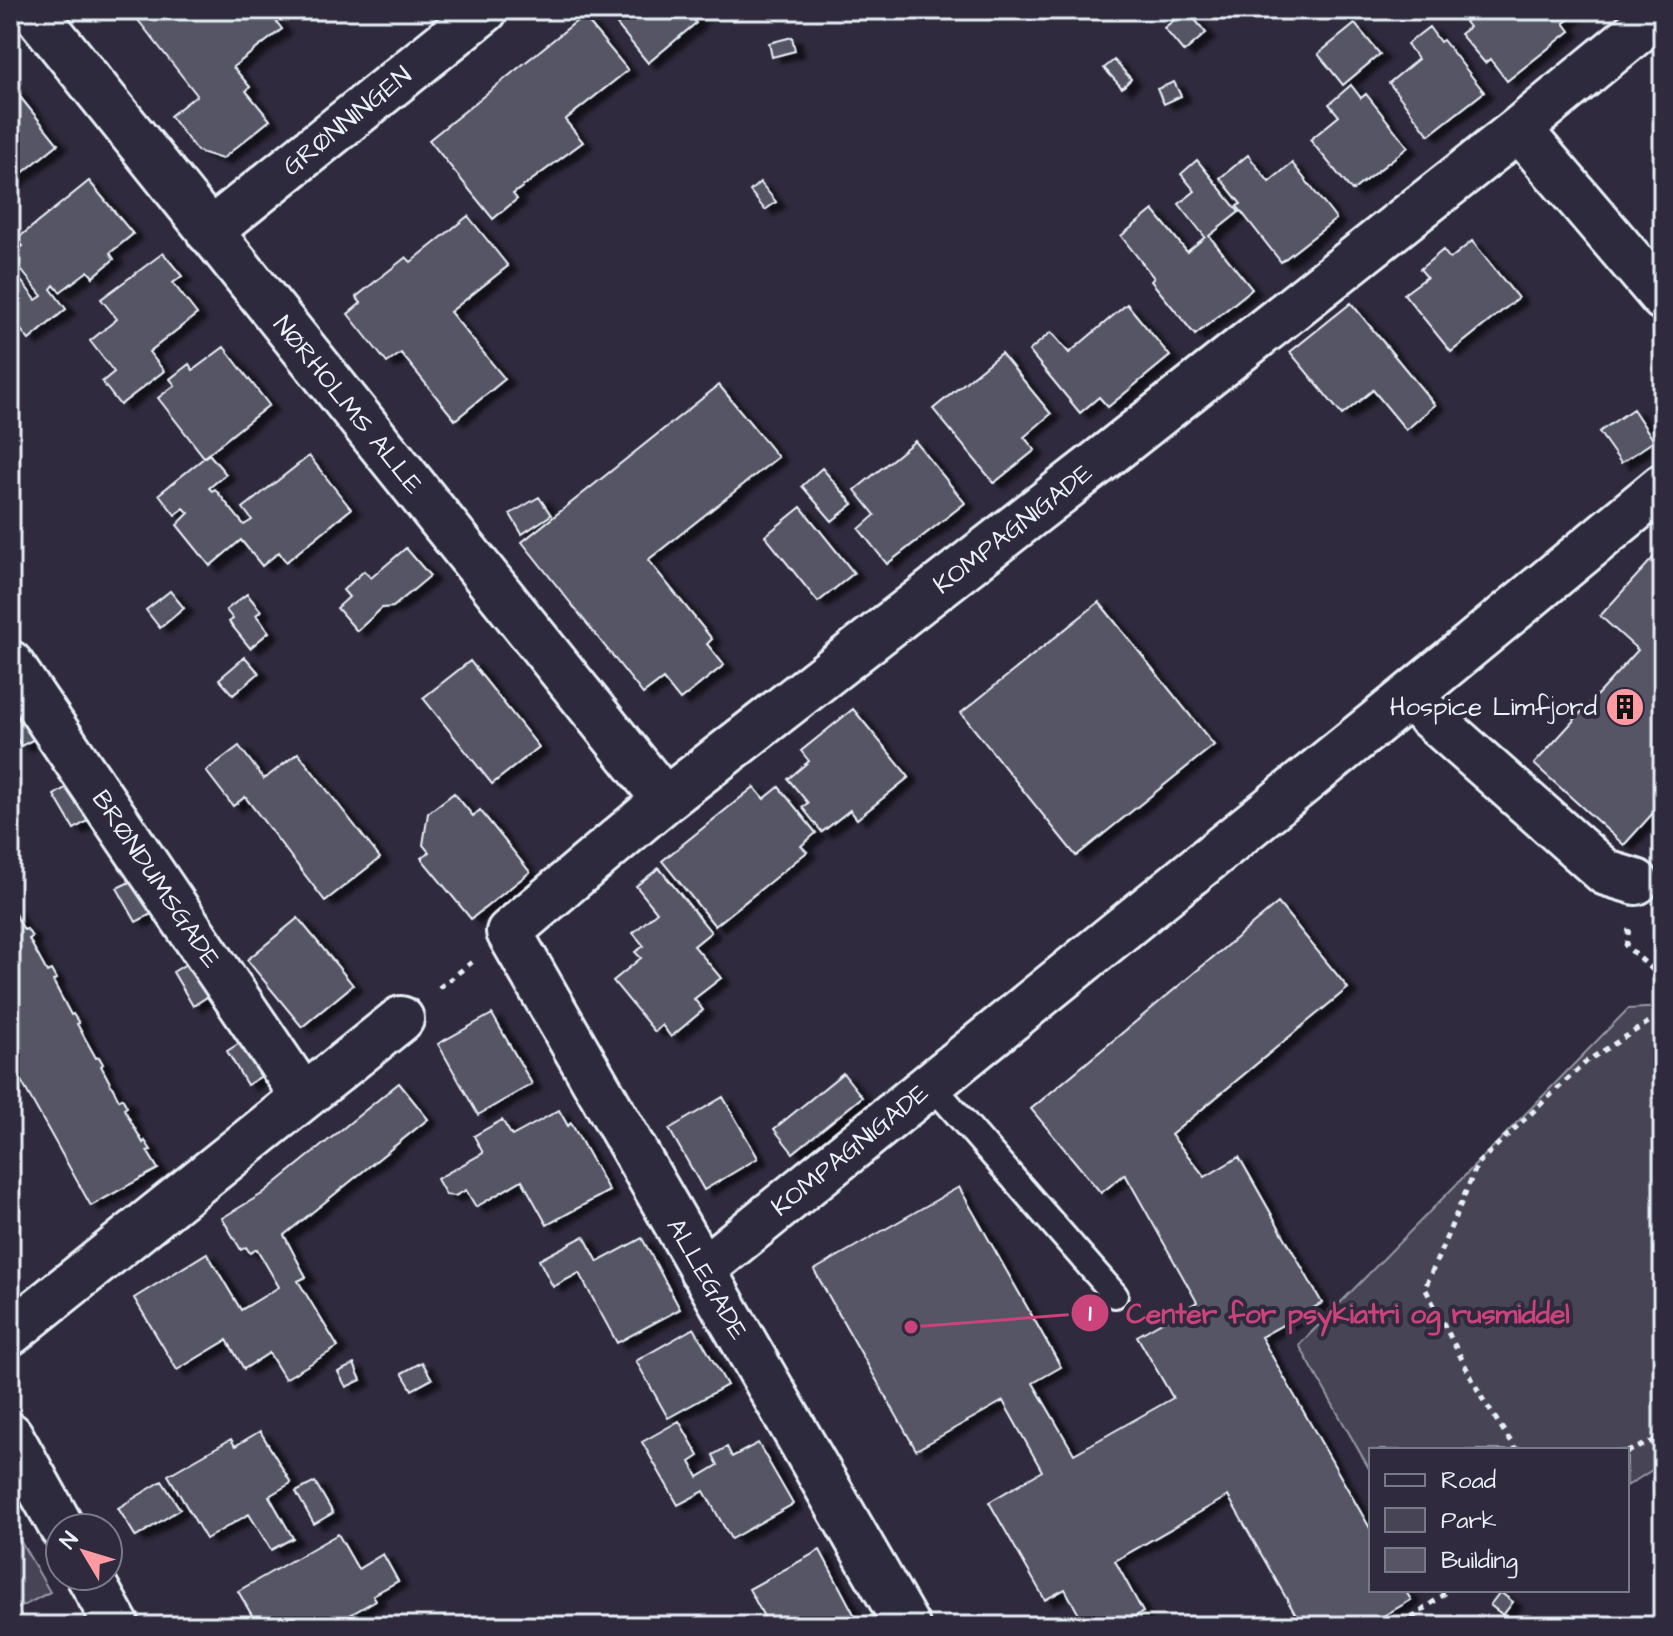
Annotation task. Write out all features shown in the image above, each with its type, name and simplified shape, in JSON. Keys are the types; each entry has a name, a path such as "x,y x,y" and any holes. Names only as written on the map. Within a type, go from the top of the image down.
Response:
{"street":[{"name":"NØRHOLMS ALLE","path":"33,10 665,800"},
{"name":"GRØNNINGEN","path":"209,232 485,10"},
{"name":"KOMPAGNIGADE","path":"509,932 665,800 1109,454 1519,129 1663,10"},
{"path":"1519,129 1663,298"},
{"name":"KOMPAGNIGADE","path":"702,1270 1663,486"},
{"name":"BRØNDUMSGADE","path":"10,663 303,1096"},
{"path":"1408,697 1606,873 1636,882"},
{"name":"ALLEGADE","path":"509,932 907,1626"},
{"path":"10,1333 401,1019"},
{"path":"10,1435 53,1512"},
{"path":"98,1592 117,1626"}],"lane":[{"path":"931,1084 1115,1295"}],"path":[{"path":"401,1019 509,932"},
{"path":"1626,946 1663,979"},
{"path":"1515,1448 1482,1398 1425,1288 1478,1163 1587,1061 1663,1013"},
{"path":"1629,1451 1663,1437"},
{"path":"1402,1626 1446,1592"}],"green space":[{"path":"1663,1007 1663,1463 1629,1485 1629,1448 1369,1448 1369,1468 1299,1345 1628,1009"},
{"path":"10,1523 44,1582 44,1592 50,1592 17,1609 10,1605"}],"building":[{"path":"137,10 267,10 282,29 233,67 250,87 246,91 270,120 222,159 197,151 170,116 197,95 134,15 139,13"},
{"path":"605,10 707,10 648,63"},
{"path":"1187,10 1206,33 1184,52 1164,28"},
{"path":"1480,10 1580,10 1564,23 1570,31 1507,81 1490,59 1485,63 1460,34 1469,27 1465,22"},
{"path":"583,16 628,70 565,120 583,142 513,194 517,199 493,219 429,140"},
{"path":"1355,24 1380,54 1343,85 1318,54"},
{"path":"1429,27 1484,92 1429,135 1389,83 1418,59 1407,44"},
{"path":"792,37 795,51 772,57 769,43"},
{"path":"1114,60 1131,79 1122,88 1104,68"},
{"path":"1174,82 1181,96 1164,104 1157,89"},
{"path":"1351,85 1361,98 1366,94 1408,147 1352,191 1310,140 1339,116 1329,104"},
{"path":"13,88 58,144 10,183 10,90"},
{"path":"1248,155 1269,182 1292,163 1336,219 1281,262 1237,206 1241,204 1220,178"},
{"path":"1197,160 1239,212 1209,236 1252,289 1195,335 1151,281 1154,278 1121,236 1153,210 1187,252 1205,237 1179,204 1195,191 1181,174"},
{"path":"89,181 133,234 110,253 114,259 93,277 88,271 60,292 54,285 51,289 66,309 29,340 10,316 10,292 22,282 36,300 42,296 10,256 23,246 17,239"},
{"path":"760,182 776,202 765,210 750,191"},
{"path":"468,216 508,266 450,312 505,379 455,420 401,353 387,363 348,314 361,303 356,297 406,257 411,262"},
{"path":"1472,241 1518,298 1451,352 1404,294 1427,277 1420,269 1443,250 1450,259"},
{"path":"163,253 182,276 173,283 197,314 149,352 164,371 120,405 102,382 114,372 90,341 117,319 101,299"},
{"path":"1351,303 1435,405 1406,430 1373,390 1342,415 1290,352"},
{"path":"1127,304 1170,356 1108,407 1099,397 1080,413 1029,351 1051,332 1069,353"},
{"path":"224,347 269,405 204,457 158,398 175,385 170,379 189,364 193,370"},
{"path":"1001,353 1051,414 1024,437 1035,450 994,483 933,409"},
{"path":"719,385 778,457 648,560 712,639 707,644 724,665 680,700 663,679 643,694 522,542"},
{"path":"1633,409 1654,441 1621,463 1599,432"},
{"path":"915,441 965,503 887,564 859,529 875,515 855,490"},
{"path":"209,454 226,474 209,488 212,491 215,489 244,525 252,520 243,508 309,456 351,509 286,562 279,552 262,566 241,540 210,566 177,525 189,513 184,508 175,515 159,494"},
{"path":"822,468 853,504 832,521 802,486"},
{"path":"539,497 551,515 522,534 510,514"},
{"path":"801,507 854,573 818,602 765,536"},
{"name":"Hospice Limfjord","path":"1663,547 1663,802 1624,845 1534,764 1638,650 1600,616"},
{"path":"406,548 430,576 393,607 382,608 357,631 337,608 349,597 343,590 364,571 371,578"},
{"path":"170,591 184,608 160,628 146,610"},
{"path":"247,594 261,611 256,615 269,632 250,648 229,622 233,619 226,610"},
{"path":"1099,602 1214,745 1076,856 961,713"},
{"path":"245,657 259,673 233,695 219,679"},
{"path":"470,661 539,747 492,784 423,698"},
{"path":"25,700 44,734 21,746 10,727 10,709"},
{"path":"853,709 909,777 857,819 850,810 822,832 802,807 808,803 788,779 809,761 801,751"},
{"path":"239,746 264,779 298,753 380,858 325,901 245,797 233,806 206,771"},
{"path":"78,780 98,814 74,829 54,795"},
{"path":"754,787 764,799 779,787 816,833 801,846 807,852 715,926 662,861"},
{"path":"454,793 473,816 480,810 530,872 471,919 421,858 429,852 423,845 428,813"},
{"path":"659,868 711,932 694,946 721,978 694,999 703,1010 671,1037 662,1025 655,1032 613,981 641,958 635,952 644,946 633,933 657,912 636,886"},
{"path":"142,876 161,909 136,922 117,888"},
{"path":"1278,903 1348,988 1171,1135 1205,1177 1239,1157 1322,1303 1261,1337 1369,1526 1369,1592 1406,1592 1411,1600 1366,1626 1302,1626 1228,1496 1115,1561 1143,1612 1118,1626 1085,1626 1065,1589 1045,1600 989,1502 1042,1471 1003,1401 916,1450 814,1270 959,1187 1061,1367 1033,1383 1074,1454 1173,1398 1137,1336 1197,1302 1125,1174 1101,1193 1031,1109"},
{"path":"10,905 24,930 27,929 32,937 29,939 47,972 51,970 56,979 53,981 71,1015 79,1023 96,1058 99,1057 103,1064 101,1066 119,1100 122,1098 127,1107 124,1109 143,1143 145,1141 151,1150 147,1151 158,1169 91,1206 10,1061"},
{"path":"298,918 353,985 302,1027 247,960"},
{"path":"196,958 216,991 193,1006 173,972"},
{"path":"492,1014 532,1084 478,1115 438,1044"},
{"path":"248,1038 268,1072 247,1085 227,1051"},
{"path":"843,1073 862,1097 793,1153 774,1129"},
{"path":"399,1083 428,1119 284,1235 306,1277 298,1281 338,1347 285,1379 269,1353 244,1369 227,1340 177,1370 134,1298 207,1253 241,1310 279,1287 257,1249 250,1253 246,1247 241,1250 222,1218 262,1194"},
{"path":"723,1097 758,1158 704,1190 669,1129"},
{"path":"559,1110 568,1126 571,1123 609,1191 547,1225 522,1180 476,1207 466,1190 455,1196 446,1195 437,1179 483,1153 474,1136 502,1120 512,1136"},
{"path":"584,1236 598,1262 642,1238 680,1309 617,1343 579,1273 553,1287 539,1260"},
{"path":"694,1328 727,1385 668,1418 636,1361"},
{"path":"422,1362 432,1379 412,1390 402,1373"},
{"path":"354,1364 361,1380 346,1387 338,1372"},
{"path":"679,1421 699,1456 690,1462 698,1477 718,1465 713,1455 727,1447 732,1457 758,1443 793,1504 731,1539 704,1491 678,1505 642,1442"},
{"path":"260,1431 291,1483 269,1496 293,1538 271,1550 249,1514 206,1539 168,1475 231,1439 235,1446"},
{"path":"162,1481 180,1509 136,1537 124,1518 124,1512 118,1508"},
{"path":"315,1482 333,1513 314,1524 296,1492"},
{"path":"338,1534 358,1569 383,1554 398,1581 373,1595 376,1600 331,1626 258,1626 238,1591"},
{"path":"820,1550 856,1618 841,1626 769,1626 749,1589"},
{"path":"1500,1592 1513,1602 1503,1615 1490,1605"}],"place":[{"name":"Hospice Limfjord","path":"1625,707"},
{"name":"Center for psykiatri og rusmiddel","path":"911,1327"}]}
